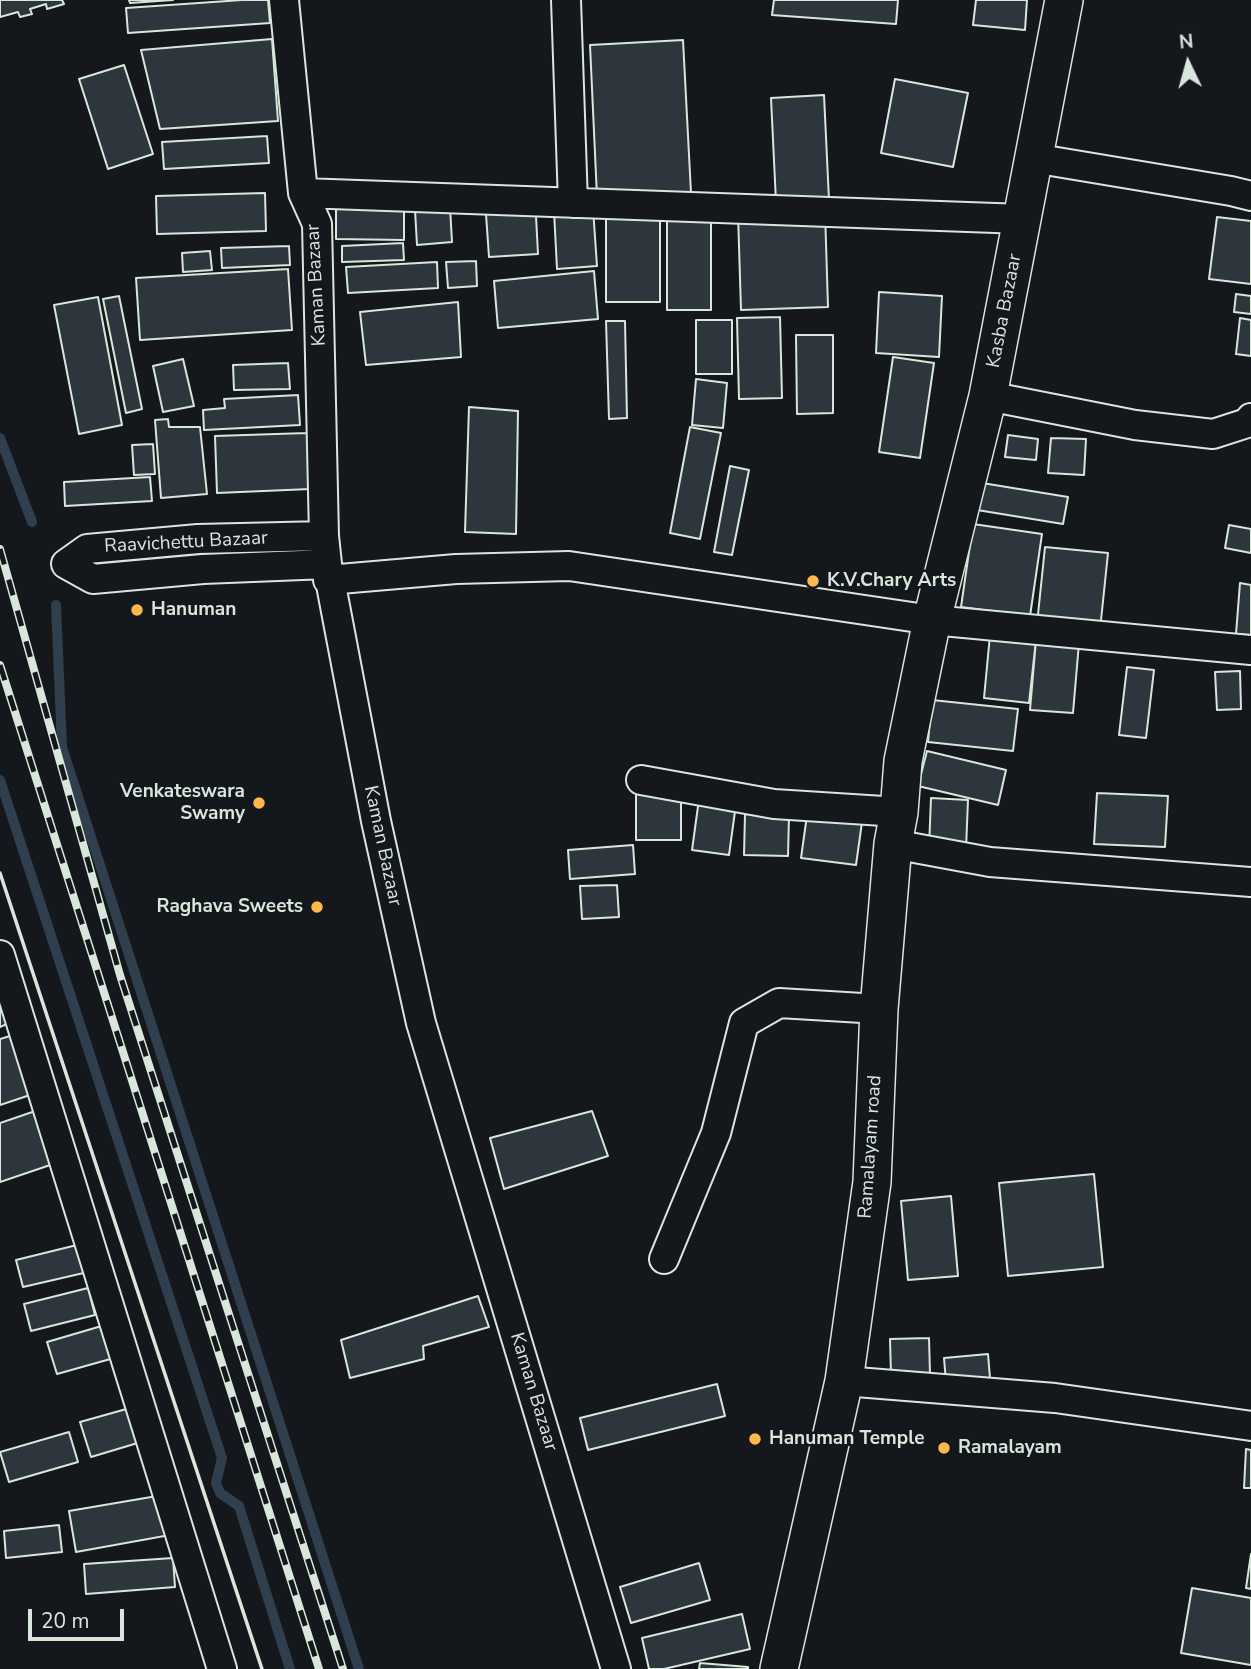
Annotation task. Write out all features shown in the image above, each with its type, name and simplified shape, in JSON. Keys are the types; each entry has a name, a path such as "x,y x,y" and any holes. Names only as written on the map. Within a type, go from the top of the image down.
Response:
{"street":[{"name":"Kaman Bazaar","path":"284,0 303,193 317,224 326,560 376,821 421,1023 616,1669"},
{"path":"566,0 573,203"},
{"name":"Kasba Bazaar","path":"932,620 988,396 1064,0"},
{"path":"1033,158 1251,196"},
{"path":"303,193 1023,219"},
{"path":"988,396 1135,425 1213,434 1247,423 1251,418"},
{"name":"Raavichettu Bazaar","path":"198,539 326,560 93,579 66,564 87,549 198,539"},
{"path":"326,560 456,569 569,566 932,620 1251,650"},
{"name":"Ramalayam road","path":"779,1669 844,1381 872,1182 879,1009 903,761 932,620"},
{"path":"640,780 896,828 990,862 1251,882"},
{"path":"0,955 222,1669"},
{"path":"664,1259 716,1133 744,1023 779,1003 879,1009"},
{"path":"844,1381 1055,1398 1251,1426"}],"building":[{"path":"0,0 62,0 64,4 47,9 46,4 30,9 32,14 20,17 18,12 0,17"},
{"path":"129,0 173,0 130,3"},
{"path":"268,0 270,23 128,33 126,8"},
{"path":"774,0 898,0 896,24 772,15"},
{"path":"976,0 1027,0 1025,30 973,25"},
{"path":"272,39 278,121 160,129 141,50"},
{"path":"683,40 691,193 597,197 590,45"},
{"path":"124,65 153,154 108,169 79,79"},
{"path":"895,79 968,93 953,167 881,153"},
{"path":"824,95 829,200 776,202 771,98"},
{"path":"267,136 269,163 164,169 162,142"},
{"path":"265,193 266,231 157,234 156,196"},
{"path":"535,197 538,254 489,257 485,200"},
{"path":"336,204 404,205 404,240 336,239"},
{"path":"450,207 452,242 417,245 415,210"},
{"path":"593,208 597,266 557,269 554,211"},
{"path":"606,211 660,211 660,302 606,302"},
{"path":"825,211 828,307 741,310 738,214"},
{"path":"667,215 711,215 711,310 667,310"},
{"path":"1217,217 1251,221 1251,284 1209,279"},
{"path":"403,243 404,260 342,262 342,246"},
{"path":"289,246 290,265 222,268 221,248"},
{"path":"210,251 212,270 183,272 182,253"},
{"path":"476,261 477,286 448,288 446,262"},
{"path":"437,262 438,288 348,293 346,267"},
{"path":"288,269 292,330 140,340 136,278"},
{"path":"594,271 598,319 498,328 494,281"},
{"path":"879,292 942,296 939,357 876,353"},
{"path":"1236,294 1251,296 1251,314 1234,312"},
{"path":"119,296 142,409 126,413 103,299"},
{"path":"98,297 122,425 79,434 54,305"},
{"path":"458,302 461,357 366,365 360,312"},
{"path":"780,317 782,398 739,399 737,318"},
{"path":"1240,318 1251,320 1251,356 1236,354"},
{"path":"696,320 732,320 732,374 696,374"},
{"path":"606,321 625,321 627,418 609,419"},
{"path":"796,335 833,335 833,413 797,414"},
{"path":"893,357 934,363 920,458 879,452"},
{"path":"183,359 194,406 163,412 153,366"},
{"path":"288,363 290,389 234,390 233,365"},
{"path":"696,379 727,383 723,428 692,425"},
{"path":"298,395 300,425 204,430 203,410 225,408 224,399"},
{"path":"469,407 518,411 516,534 465,532"},
{"path":"168,419 169,427 200,427 207,494 161,498 155,420"},
{"path":"690,427 721,433 700,539 670,533"},
{"path":"307,433 310,489 217,493 215,436"},
{"path":"1008,435 1038,439 1036,460 1005,457"},
{"path":"1051,438 1086,439 1084,475 1048,473"},
{"path":"153,444 155,474 134,475 132,445"},
{"path":"730,466 749,470 732,555 714,552"},
{"path":"150,477 152,501 65,506 64,482"},
{"path":"976,482 1068,497 1063,524 971,509"},
{"path":"973,524 1042,534 1030,616 961,607"},
{"path":"1229,525 1251,529 1251,553 1225,548"},
{"path":"1045,547 1108,553 1100,630 1037,624"},
{"path":"1240,583 1251,585 1251,635 1236,634"},
{"path":"990,635 1036,640 1029,703 984,698"},
{"path":"1036,640 1079,643 1073,713 1030,710"},
{"path":"1127,667 1154,670 1146,738 1119,735"},
{"path":"1240,671 1241,709 1217,710 1215,672"},
{"path":"932,700 1018,709 1013,751 928,742"},
{"path":"927,751 1006,770 998,805 918,786"},
{"path":"681,789 681,840 636,840 636,790"},
{"path":"1097,793 1168,796 1165,847 1094,844"},
{"path":"931,798 968,800 966,849 929,848"},
{"path":"699,799 736,804 729,855 692,850"},
{"path":"808,808 863,815 856,865 801,858"},
{"path":"745,814 789,815 788,856 744,855"},
{"path":"633,845 635,874 570,879 568,850"},
{"path":"617,885 619,917 582,919 580,886"},
{"path":"0,996 11,1022 0,1027"},
{"path":"10,1036 30,1095 0,1105 0,1039"},
{"path":"44,1108 62,1161 0,1182 0,1123"},
{"path":"592,1111 608,1156 504,1189 490,1138"},
{"path":"1094,1174 1103,1267 1008,1276 999,1183"},
{"path":"951,1196 958,1276 908,1280 901,1201"},
{"path":"81,1244 88,1272 23,1287 16,1260"},
{"path":"88,1288 95,1315 31,1331 24,1304"},
{"path":"478,1296 489,1327 423,1346 424,1359 350,1378 341,1340"},
{"path":"105,1325 114,1358 57,1374 47,1342"},
{"path":"929,1338 930,1374 891,1375 890,1339"},
{"path":"988,1354 990,1378 946,1382 944,1358"},
{"path":"717,1384 725,1416 588,1450 580,1418"},
{"path":"130,1408 141,1442 91,1457 80,1422"},
{"path":"69,1432 78,1462 9,1482 0,1452"},
{"path":"1246,1449 1251,1450 1251,1488 1244,1488"},
{"path":"163,1495 170,1535 76,1552 69,1511"},
{"path":"59,1525 62,1552 6,1558 4,1531"},
{"path":"1251,1554 1251,1589 1246,1588"},
{"path":"173,1558 175,1587 86,1594 84,1564"},
{"path":"699,1563 710,1600 631,1623 620,1587"},
{"path":"1192,1588 1251,1598 1251,1665 1181,1653"},
{"path":"742,1614 750,1649 664,1669 649,1669 642,1638"},
{"path":"700,1663 748,1667 748,1669 699,1669"}],"waterway":[{"path":"0,438 32,522"},
{"path":"56,605 62,747 359,1669"},
{"path":"0,780 222,1458 216,1483 220,1493 239,1506 290,1669"}],"railway":[{"path":"0,549 120,975 343,1669"},
{"path":"0,665 319,1669"}],"wall":[{"path":"0,873 262,1669"}],"place":[{"name":"K.V.Chary Arts","path":"813,581"},
{"name":"Hanuman","path":"137,610"},
{"name":"Venkateswara Swamy","path":"259,803"},
{"name":"Raghava Sweets","path":"317,907"},
{"name":"Hanuman Temple","path":"755,1439"},
{"name":"Ramalayam","path":"944,1448"}]}
